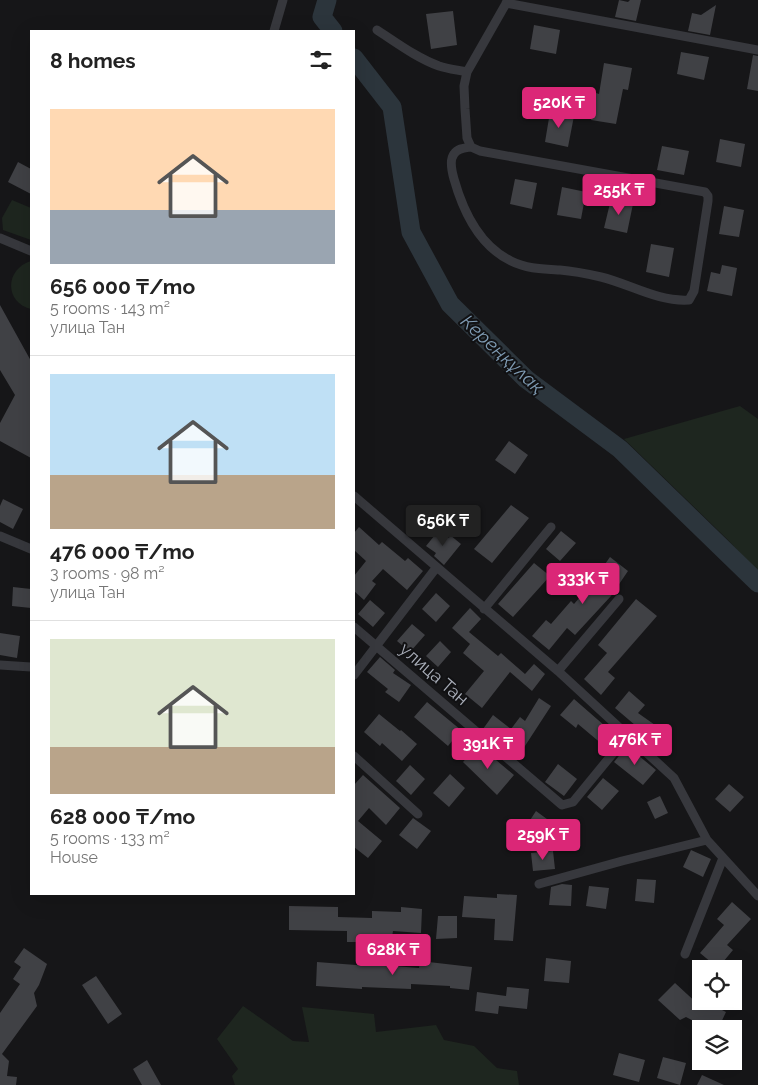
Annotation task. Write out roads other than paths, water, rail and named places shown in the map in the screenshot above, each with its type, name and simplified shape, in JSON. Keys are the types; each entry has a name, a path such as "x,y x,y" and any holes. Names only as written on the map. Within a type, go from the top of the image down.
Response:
{"street":[{"path":"274,30 283,0"},
{"path":"471,147 460,149 454,154 452,161 453,174 461,203 475,228 499,254 512,262 528,267 596,276 652,294 689,300 694,291 708,201 708,196 705,192 540,163 480,151 471,147 467,138 465,109 464,86 467,72 507,2 758,50"},
{"path":"377,30 419,57 435,64 467,72"},
{"path":"0,238 30,251"},
{"path":"355,497 558,671 674,778 707,840 758,896"},
{"path":"484,609 552,527"},
{"path":"0,536 30,549"},
{"name":"улица Тан","path":"355,674 436,568"},
{"path":"558,671 619,600"},
{"name":"улица Тан","path":"355,628 562,805 573,802 628,735"},
{"path":"0,664 30,667"},
{"path":"355,757 418,814"},
{"path":"538,884 707,840"},
{"path":"685,954 723,858"}],"waterway":[{"name":"Кереңқұлақ","path":"327,0 322,17 332,30"},
{"name":"Кереңқұлақ","path":"355,59 392,107 411,232 450,304 526,379 620,449 758,583"}]}
